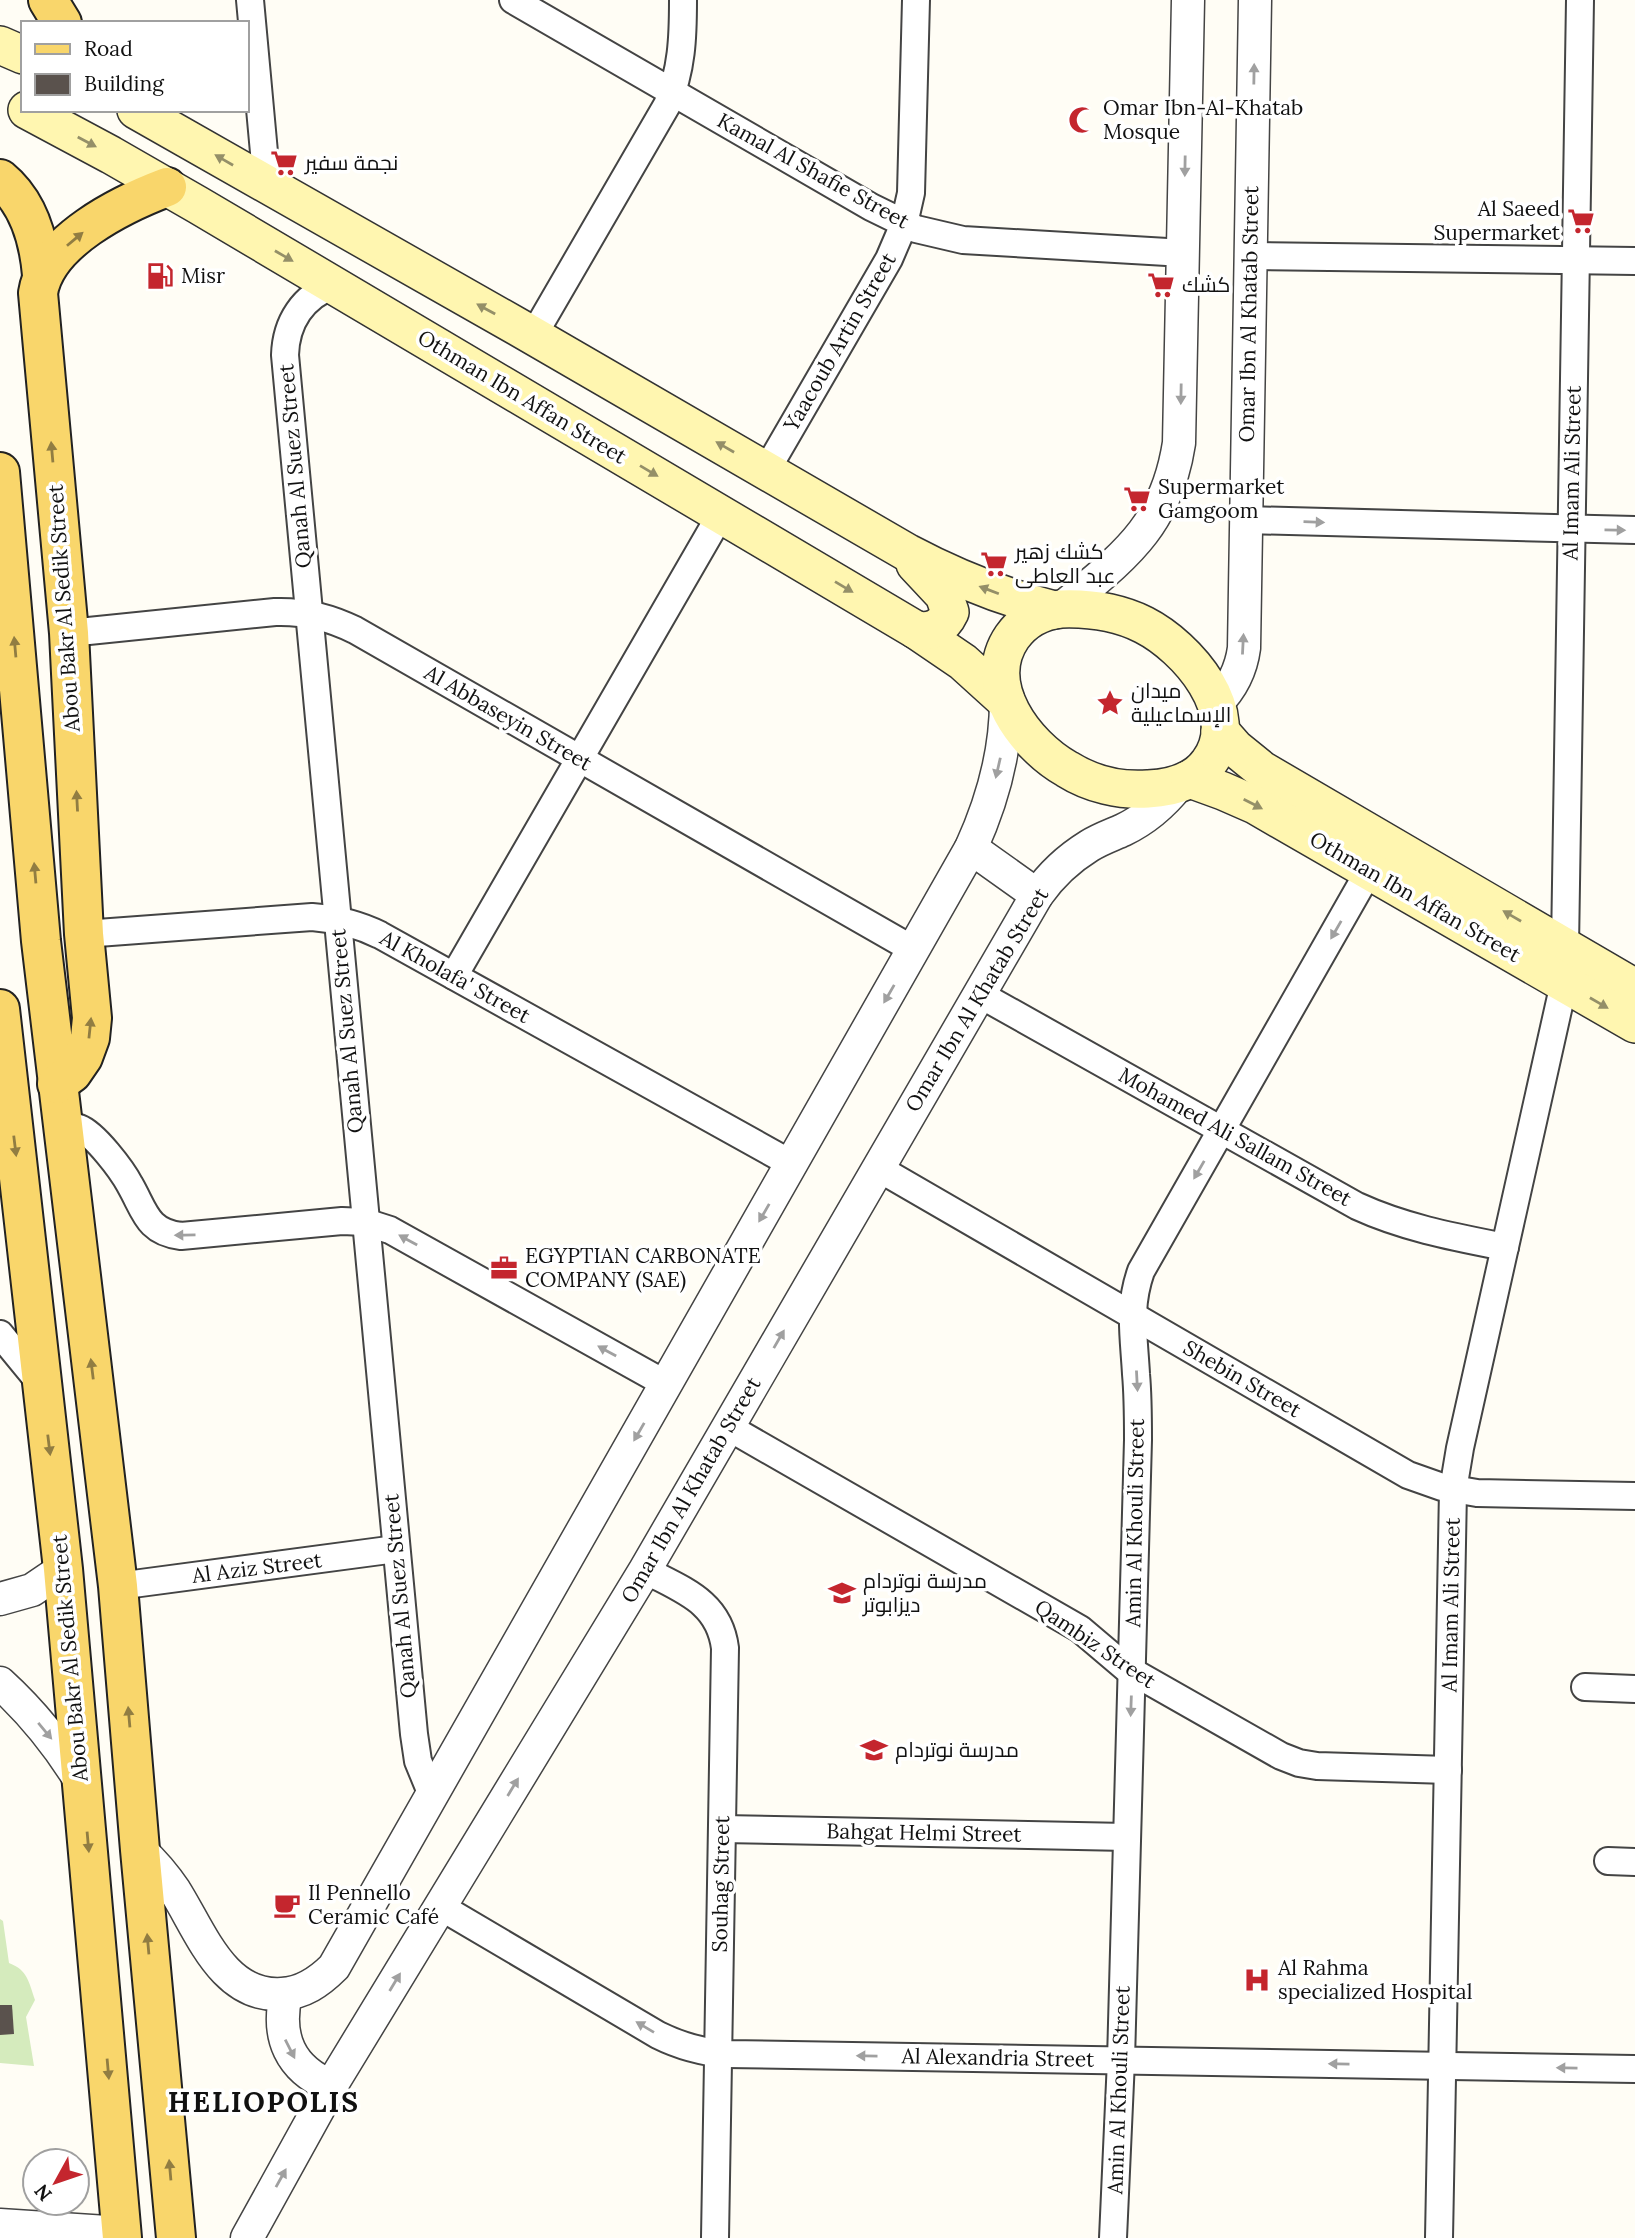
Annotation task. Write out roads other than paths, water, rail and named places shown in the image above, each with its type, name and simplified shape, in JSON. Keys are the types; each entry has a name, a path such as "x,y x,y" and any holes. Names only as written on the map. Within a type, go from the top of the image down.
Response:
{"main road":[{"path":"48,0 61,21"},
{"path":"0,45 21,54"},
{"name":"Othman Ibn Affan Street","path":"0,97 21,107"},
{"name":"Othman Ibn Affan Street","path":"30,112 167,187 916,630 963,662 1006,701"},
{"path":"139,112 894,545 965,581 1009,597 1058,610"},
{"name":"Abou Bakr Al Sedik Street","path":"0,179 15,194 32,227 39,250 42,275 38,302 69,633 84,934 92,1028 78,1065 65,1080 57,1084"},
{"path":"42,275 55,257 90,227 117,209 167,187"},
{"path":"0,472 41,941 118,1586 139,1850 176,2238"},
{"path":"894,545 941,590 949,607 947,618 941,626 932,631 916,630"},
{"path":"1058,610 1103,611 1129,619 1154,631 1176,648 1195,668 1218,718 1219,741 1211,759 1198,774 1184,782 1149,789 1121,788 1079,776 1054,761 1032,741 1014,718 1006,701 1002,675 1005,649 1019,627 1041,613 1058,610"},
{"name":"Othman Ibn Affan Street","path":"1218,718 1236,748 1262,770 1635,988"},
{"name":"Othman Ibn Affan Street","path":"1184,782 1223,791 1255,805 1635,1024"},
{"name":"Abou Bakr Al Sedik Street","path":"0,1009 3,1076 63,1569 122,2236"}],"street":[{"path":"250,0 267,185"},
{"name":"Kamal Al Shafie Street","path":"513,0 859,201 927,233 963,240 1184,253"},
{"path":"533,336 655,129 673,93 683,49 683,0"},
{"name":"Yaacoub Artin Street","path":"766,471 889,259 904,224 913,176 916,0"},
{"path":"1058,610 1136,543 1156,516 1170,486 1179,443 1188,0"},
{"name":"Omar Ibn Al Khatab Street","path":"1218,718 1243,656 1255,0"},
{"name":"Al Imam Ali Street","path":"1565,947 1580,0"},
{"path":"1250,256 1635,261"},
{"name":"Qanah Al Suez Street","path":"334,285 317,293 303,305 292,320 285,346 415,1743 421,1770 432,1796"},
{"path":"454,976 721,514"},
{"path":"1246,520 1635,530"},
{"name":"Al Abbaseyin Street","path":"69,633 275,612 309,614 332,620 355,629 914,950"},
{"path":"139,1850 169,1882 198,1932 233,1979 263,1993 286,1994 308,1988 334,1967 971,848 996,777 1006,719 1006,701"},
{"name":"Omar Ibn Al Khatab Street","path":"247,2238 331,2087 645,1570 1037,895 1069,860 1090,845 1143,818 1184,782"},
{"path":"971,848 1037,895"},
{"name":"Amin Al Khouli Street","path":"1113,2238 1121,2060 1138,1440 1133,1300 1141,1271 1369,870"},
{"name":"Al Kholafa' Street","path":"84,934 299,917 337,920 370,930 792,1164"},
{"name":"Al Imam Ali Street","path":"1439,2238 1453,1490 1460,1448 1564,983"},
{"name":"Mohamed Ali Sallam Street","path":"979,994 1372,1213 1418,1229 1505,1247"},
{"path":"62,1126 80,1128 104,1150 124,1175 147,1218 159,1229 173,1235 342,1221 365,1223 390,1230 666,1384"},
{"name":"Shebin Street","path":"878,1168 1408,1475 1453,1490 1477,1493 1635,1496"},
{"path":"0,1334 42,1385"},
{"name":"Qambiz Street","path":"728,1427 1080,1629 1120,1664 1289,1760 1317,1766 1448,1770"},
{"name":"Al Aziz Street","path":"118,1586 396,1549"},
{"path":"0,1599 32,1590 63,1569"},
{"name":"Souhag Street","path":"645,1570 702,1602 715,1618 723,1638 715,2238"},
{"path":"0,1683 46,1731 83,1785"},
{"path":"1585,1687 1635,1689"},
{"name":"Bahgat Helmi Street","path":"722,1829 1127,1837"},
{"path":"1608,1861 1635,1862"},
{"name":"Al Alexandria Street","path":"441,1907 658,2035 687,2048 718,2053 1635,2069"},
{"path":"286,1994 282,2024 291,2053 309,2074 331,2087"},
{"path":"0,2225 122,2236"}],"place":[{"name":"Omar Ibn-Al-Khatab Mosque","path":"1082,120"},
{"name":"نجمة سفير","path":"284,163"},
{"name":"Al Saeed Supermarket","path":"1581,221"},
{"name":"Misr","path":"160,276"},
{"name":"كشك","path":"1161,285"},
{"name":"Supermarket Gamgoom","path":"1137,499"},
{"name":"كشك زهير عبد العاطى","path":"994,564"},
{"name":"ميدان الإسماعيلية","path":"1110,703"},
{"name":"EGYPTIAN CARBONATE COMPANY (SAE)","path":"504,1268"},
{"name":"مدرسة نوتردام ديزابوتر","path":"842,1593"},
{"name":"مدرسة نوتردام","path":"874,1750"},
{"name":"Il Pennello Ceramic Café","path":"287,1905"},
{"name":"Al Rahma specialized Hospital","path":"1257,1980"}],"district":[{"name":"HELIOPOLIS","path":"264,2102"}]}
